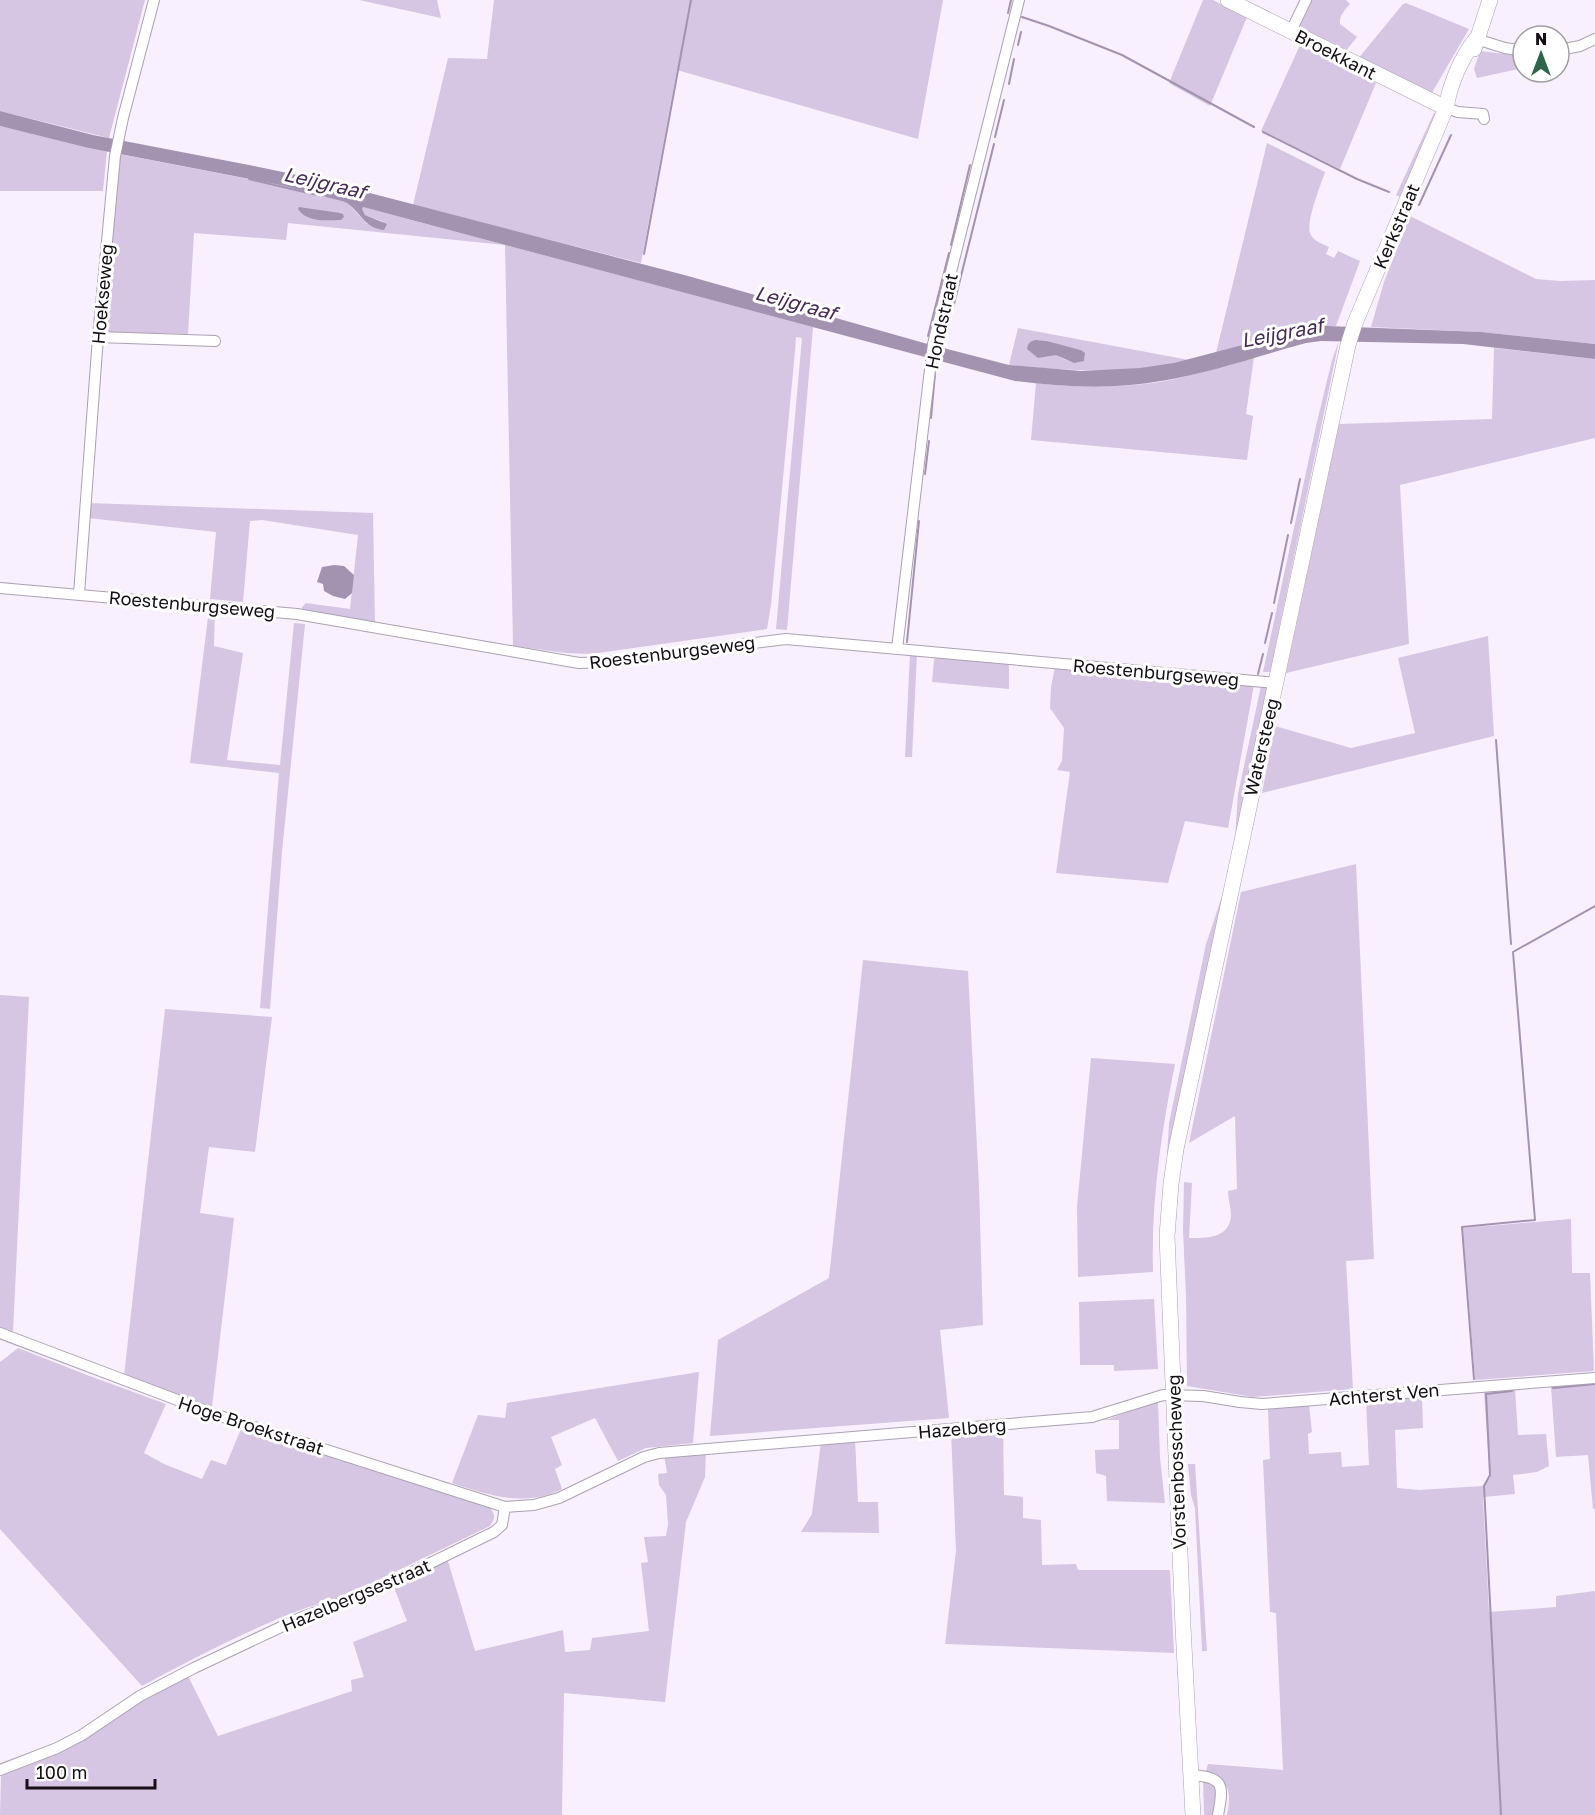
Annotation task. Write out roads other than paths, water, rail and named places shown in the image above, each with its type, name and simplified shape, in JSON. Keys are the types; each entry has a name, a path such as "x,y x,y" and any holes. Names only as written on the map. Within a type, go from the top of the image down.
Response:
{"street":[{"name":"Hoekseweg","path":"79,594 115,156 154,0"},
{"name":"Hondstraat","path":"897,648 933,344 1019,0"},
{"name":"Broekkant","path":"1228,0 1446,108"},
{"path":"1291,31 1306,0"},
{"name":"Kerkstraat","path":"1348,345 1446,108 1448,95 1460,66 1476,39 1490,0"},
{"path":"1476,39 1511,49"},
{"path":"1571,48 1595,39"},
{"path":"1446,108 1453,111 1482,114 1484,119"},
{"path":"99,337 214,341"},
{"name":"Watersteeg","path":"1176,1149 1348,345"},
{"name":"Roestenburgseweg","path":"0,588 297,614 579,663 606,662 786,639 1276,683"},
{"name":"Vorstenbosscheweg","path":"1176,1149 1167,1236 1193,1815"},
{"name":"Hoge Broekstraat","path":"0,1333 217,1415 505,1507"},
{"name":"Achterst Ven","path":"1174,1395 1203,1396 1262,1404 1595,1378"},
{"name":"Hazelberg","path":"505,1507 534,1505 559,1498 644,1456 659,1453 1092,1417 1152,1398 1174,1395"},
{"name":"Hazelbergsestraat","path":"0,1770 57,1748 82,1735 140,1696 194,1668 300,1618 369,1593 494,1532 502,1525 505,1507"},
{"path":"1191,1775 1208,1775 1220,1785 1222,1792 1218,1815"}],"water":[{"path":"0,111 93,135 316,179 688,276 1009,365 1081,371 1140,368 1174,363 1311,327 1327,326 1481,332 1595,344 1595,359 1463,344 1321,341 1306,343 1198,374 1143,384 1088,387 1015,381 363,207 365,215 387,224 384,230 377,229 367,223 345,202 280,185 89,148 0,126"},
{"path":"299,207 340,213 344,217 341,220 312,219 302,213"},
{"path":"1032,341 1081,350 1085,353 1084,361 1074,363 1056,355 1038,358 1027,349"},
{"path":"344,566 354,575 352,593 345,599 324,591 323,584 317,582 322,567"}],"waterway":[{"path":"644,254 691,0"},
{"path":"1008,13 1011,0"},
{"path":"1022,17 1122,55 1254,127"},
{"path":"1018,45 1021,32"},
{"path":"1009,84 1014,59"},
{"path":"995,137 1004,100"},
{"path":"1263,132 1357,179 1389,192"},
{"path":"1419,205 1451,135"},
{"path":"953,308 994,144"},
{"path":"951,245 970,165"},
{"name":"Leijgraaf","path":"249,179 317,195"},
{"path":"928,336 949,253"},
{"path":"931,418 935,374"},
{"path":"925,474 929,441"},
{"path":"1291,523 1300,479"},
{"path":"907,642 919,521"},
{"path":"1274,603 1288,535"},
{"path":"1265,643 1272,613"},
{"path":"1258,674 1263,654"},
{"path":"1496,740 1511,944"},
{"path":"1474,1379 1462,1227 1535,1220 1513,952 1595,906"},
{"path":"1553,1388 1595,1384"},
{"path":"1501,1815 1484,1486 1490,1475 1486,1394 1512,1391"}]}
